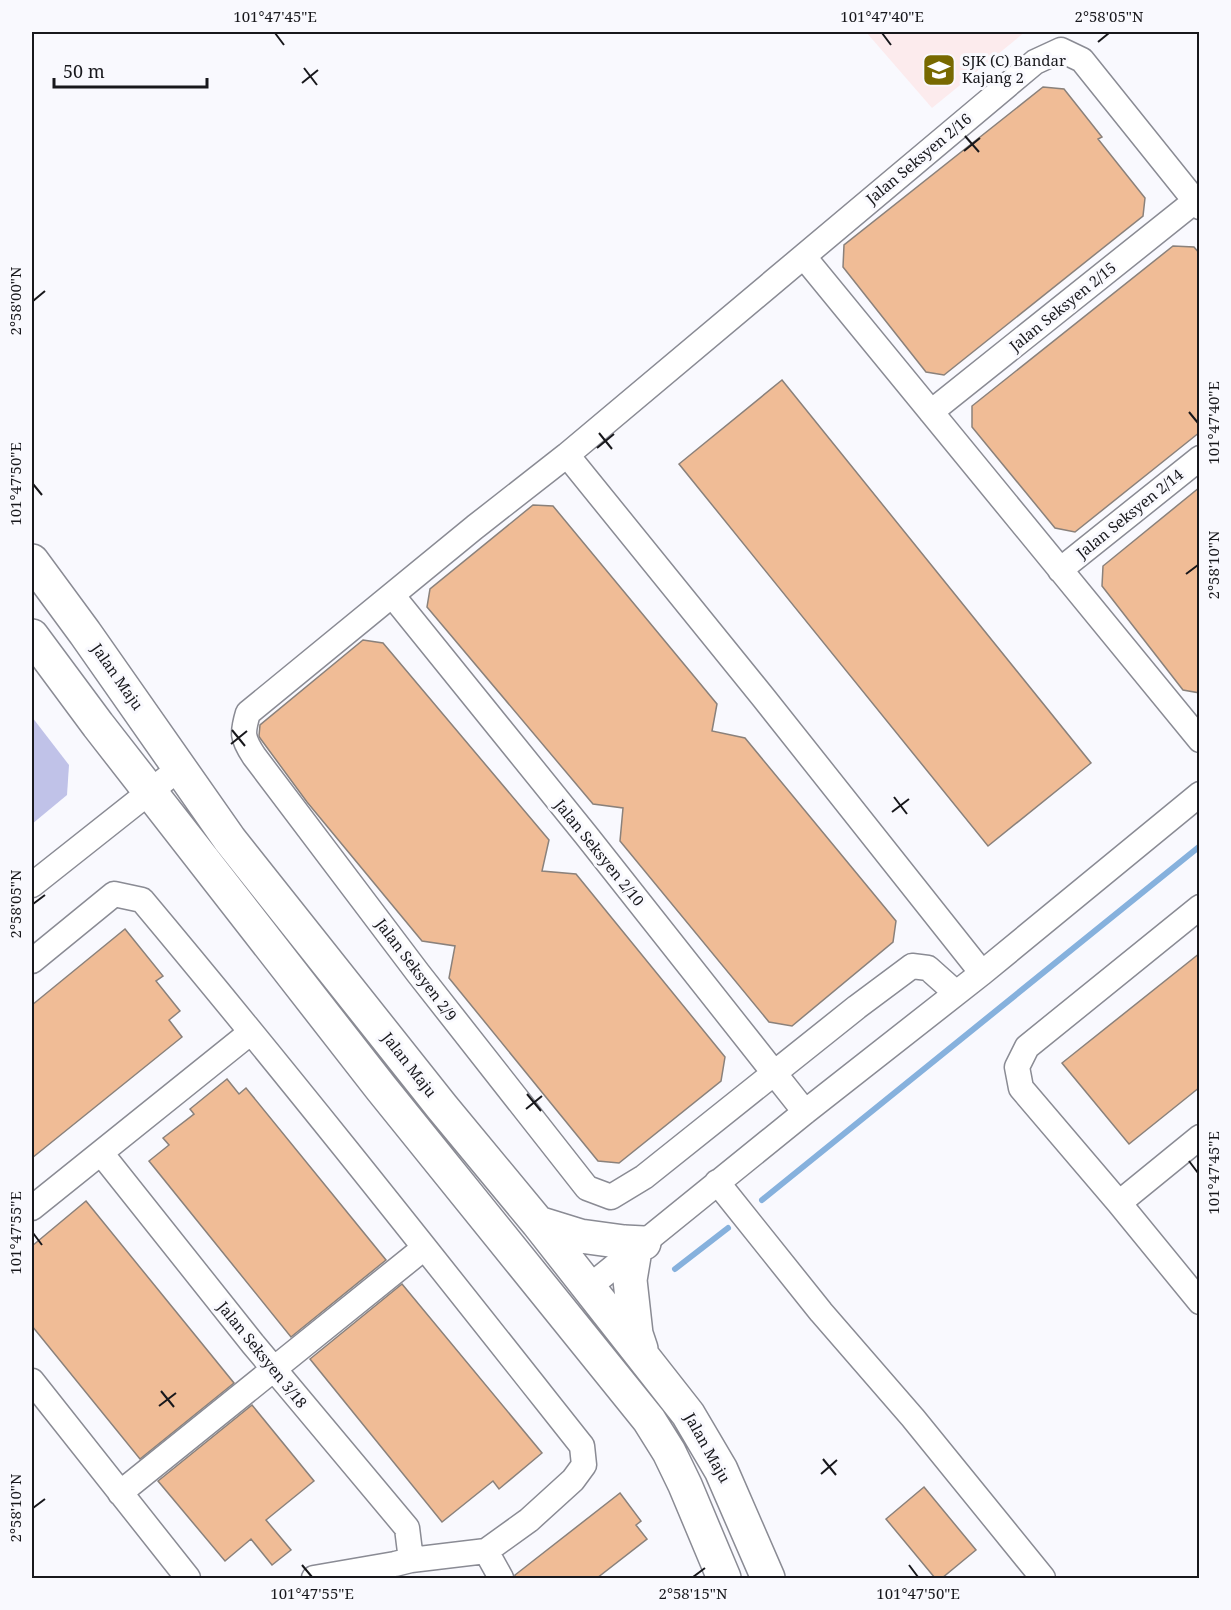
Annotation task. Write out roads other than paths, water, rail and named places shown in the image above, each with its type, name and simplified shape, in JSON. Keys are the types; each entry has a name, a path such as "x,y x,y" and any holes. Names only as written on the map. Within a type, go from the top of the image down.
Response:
{"street":[{"name":"Jalan Seksyen 2/16","path":"244,725 248,712 567,455 1035,62 1060,50 1082,60 1197,204"},
{"name":"Jalan Seksyen 2/15","path":"931,412 1197,204"},
{"path":"804,257 1060,570 1196,730"},
{"path":"567,455 982,973"},
{"name":"Jalan Seksyen 2/14","path":"1060,570 1200,458"},
{"name":"Jalan Maju","path":"32,561 181,767 230,840 442,1107 538,1223 688,1414 722,1470 768,1578"},
{"name":"Jalan Seksyen 2/10","path":"392,595 805,1112"},
{"path":"32,636 98,725 381,1088 649,1420 669,1452 685,1485 724,1578"},
{"name":"Jalan Seksyen 2/9","path":"244,725 244,738 254,756 439,1000 587,1188 611,1197 644,1177 774,1073"},
{"path":"32,885 181,767"},
{"path":"517,1257 543,1274 578,1286 589,1287 717,1182 982,973 1200,794"},
{"path":"32,961 114,894 142,900 327,1124 582,1446 584,1464 573,1480 529,1520 486,1551 411,1560 314,1578"},
{"path":"1200,907 1026,1047 1017,1067 1021,1088 1200,1302"},
{"path":"774,1073 912,966 928,968 956,993"},
{"path":"32,1208 251,1032"},
{"path":"1119,1203 1200,1137"},
{"name":"Jalan Seksyen 3/18","path":"101,1153 274,1370 407,1528 411,1560"},
{"path":"717,1182 821,1312 913,1418 1042,1578"},
{"path":"538,1223 580,1236 624,1242 640,1247"},
{"path":"640,1247 630,1280 636,1334 642,1354"},
{"path":"120,1493 424,1248"},
{"path":"589,1287 588,1298 609,1371"},
{"path":"32,1381 188,1578"},
{"path":"486,1551 501,1578"}],"waterway":[{"path":"762,1200 1200,846"},
{"path":"675,1269 728,1228"}],"place":[{"name":"SJK (C) Bandar Kajang 2","path":"939,70"}]}
